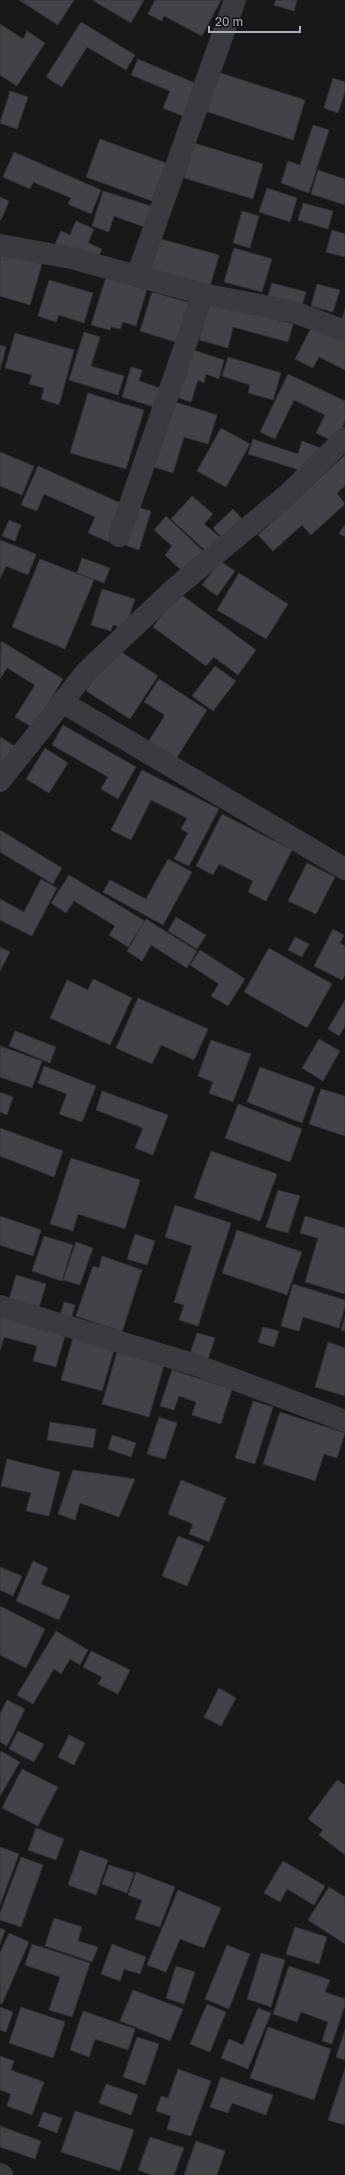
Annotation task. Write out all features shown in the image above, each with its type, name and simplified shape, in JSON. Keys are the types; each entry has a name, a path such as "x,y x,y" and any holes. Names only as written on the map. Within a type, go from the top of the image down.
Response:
{"street":[{"path":"137,276 235,0"},
{"path":"0,245 71,258 203,294 294,312 345,331"},
{"path":"119,536 203,294"},
{"path":"0,782 87,671 170,593 287,495 345,438"},
{"path":"62,702 345,869"},
{"path":"0,1306 196,1366 345,1421"}],"building":[{"path":"19,0 74,0 58,25"},
{"path":"92,0 144,0 131,23"},
{"path":"155,0 221,0 202,36 164,16 162,21 148,14"},
{"path":"276,0 297,0 294,11 274,5"},
{"path":"81,22 135,55 126,70 87,47 62,87 46,77"},
{"path":"0,24 23,39 27,31 45,43 17,86 0,75"},
{"path":"138,59 197,84 183,116 163,108 170,91 131,75"},
{"path":"214,71 305,100 293,140 202,110"},
{"path":"333,78 345,82 345,92 338,113 324,108"},
{"path":"10,91 28,97 17,129 0,123"},
{"path":"313,125 329,130 309,193 281,183 288,161 300,165"},
{"path":"100,139 166,163 152,201 86,177"},
{"path":"194,143 263,164 253,199 184,178"},
{"path":"14,152 101,190 91,214 68,204 71,198 33,182 30,189 3,177"},
{"path":"318,170 345,179 345,205 311,194"},
{"path":"267,188 297,198 290,222 259,212"},
{"path":"103,191 151,206 144,227 114,216 109,232 92,226"},
{"path":"0,197 9,201 1,220 0,219"},
{"path":"303,203 333,211 328,229 298,220"},
{"path":"242,211 259,216 250,248 233,243"},
{"path":"76,221 94,229 88,243 102,249 96,262 55,244 61,231 70,235"},
{"path":"332,230 345,234 345,257 326,252"},
{"path":"157,238 219,255 209,290 147,272"},
{"path":"234,248 272,259 262,292 224,282"},
{"path":"0,252 42,264 30,305 0,296"},
{"path":"106,277 147,289 136,326 123,322 120,329 111,327 110,330 91,325"},
{"path":"49,280 93,293 84,323 59,315 56,322 38,316"},
{"path":"272,283 306,292 302,305 268,296"},
{"path":"317,284 340,290 333,312 311,306"},
{"path":"152,292 191,303 179,343 140,331"},
{"path":"210,301 293,324 288,342 233,327 228,348 199,340"},
{"path":"345,309 345,320 342,319"},
{"path":"313,324 345,340 345,370 319,357 313,368 295,359"},
{"path":"84,332 100,337 91,366 124,376 118,395 69,380"},
{"path":"15,333 74,350 59,405 41,399 44,388 29,384 32,375 5,368"},
{"path":"0,345 6,347 0,370"},
{"path":"190,349 224,360 219,379 206,374 204,383 198,380 191,402 176,397"},
{"path":"228,357 281,373 273,400 248,393 250,385 222,376"},
{"path":"131,367 142,370 139,381 163,389 158,408 122,397"},
{"path":"288,374 345,401 345,421 335,442 316,433 325,415 294,400 275,439 260,432"},
{"path":"88,393 144,410 126,469 70,453"},
{"path":"172,401 217,415 208,444 184,437 173,473 151,466"},
{"path":"221,428 250,444 226,487 197,471"},
{"path":"253,439 298,454 302,441 326,450 303,471 248,454"},
{"path":"0,452 34,466 22,495 0,486"},
{"path":"345,455 345,486 337,493 345,504 311,535 302,525 273,551 258,535"},
{"path":"38,466 125,505 109,542 88,533 95,517 44,494 37,511 21,505"},
{"path":"192,496 213,514 204,524 221,538 207,552 171,519"},
{"path":"134,506 151,511 139,550 122,544"},
{"path":"233,509 244,521 224,540 213,528"},
{"path":"166,516 203,551 184,573 165,555 172,546 154,530"},
{"path":"9,520 21,525 15,541 2,536"},
{"path":"345,525 345,537 339,533"},
{"path":"0,540 36,554 28,575 6,566 0,579"},
{"path":"82,558 110,568 104,583 77,573"},
{"path":"40,559 94,580 65,649 12,627"},
{"path":"220,561 235,571 217,596 202,585"},
{"path":"239,573 288,604 266,639 217,610"},
{"path":"102,589 135,599 125,629 113,625 111,631 91,625"},
{"path":"179,593 256,650 238,675 214,657 206,666 153,627"},
{"path":"1,641 63,679 33,728 15,717 35,685 7,668 0,679"},
{"path":"114,647 158,676 130,719 86,691"},
{"path":"215,666 236,681 213,711 192,696"},
{"path":"159,679 207,710 174,762 147,744 165,715 144,702"},
{"path":"63,725 136,767 118,799 101,789 108,777 52,745"},
{"path":"0,737 15,746 4,765 0,763"},
{"path":"45,748 68,763 49,793 26,779"},
{"path":"142,770 219,809 189,866 174,859 188,833 181,829 187,818 151,800 131,840 111,830"},
{"path":"222,814 292,850 266,901 248,892 253,881 219,864 213,875 196,866"},
{"path":"0,830 62,868 53,884 0,852"},
{"path":"168,859 192,872 163,925 103,892 110,880 146,899"},
{"path":"307,863 335,877 316,914 288,901"},
{"path":"69,875 145,921 128,947 109,935 115,926 74,901 66,913 51,903"},
{"path":"41,879 57,888 32,936 0,920 0,899 24,912"},
{"path":"176,917 206,935 197,949 168,931"},
{"path":"146,919 197,951 187,968 151,945 142,961 127,951"},
{"path":"333,929 344,935 340,943 345,946 345,975 342,980 314,966"},
{"path":"295,937 309,944 302,957 288,950"},
{"path":"0,947 10,952 0,971"},
{"path":"269,948 332,984 307,1028 244,992"},
{"path":"200,950 245,979 228,1006 211,996 219,984 190,965"},
{"path":"93,979 132,998 110,1045 50,1018 67,980 88,990"},
{"path":"138,998 208,1029 194,1060 161,1045 152,1064 116,1048"},
{"path":"345,1000 345,1026 339,1036 328,1029"},
{"path":"15,1031 56,1047 50,1063 9,1046"},
{"path":"319,1039 340,1051 323,1081 302,1068"},
{"path":"211,1040 251,1054 233,1102 209,1093 213,1082 198,1076"},
{"path":"0,1046 42,1061 32,1088 0,1077"},
{"path":"44,1066 96,1086 82,1122 59,1114 67,1094 38,1083"},
{"path":"260,1067 315,1087 302,1123 247,1102"},
{"path":"321,1089 345,1096 345,1136 309,1124"},
{"path":"102,1091 168,1115 153,1155 135,1148 143,1128 96,1110"},
{"path":"0,1092 13,1097 7,1115 0,1112"},
{"path":"238,1104 302,1129 290,1162 225,1138"},
{"path":"0,1128 63,1151 54,1177 0,1156"},
{"path":"211,1151 277,1174 260,1221 194,1198"},
{"path":"71,1158 140,1180 125,1229 78,1214 73,1231 50,1224"},
{"path":"278,1190 300,1196 288,1233 266,1227"},
{"path":"175,1205 231,1223 198,1326 179,1320 184,1305 174,1302 192,1246 165,1237"},
{"path":"0,1216 41,1230 33,1256 0,1245"},
{"path":"305,1216 345,1228 345,1294 305,1282 318,1238 300,1233"},
{"path":"237,1230 302,1252 287,1295 222,1273"},
{"path":"135,1234 155,1241 147,1265 127,1259"},
{"path":"44,1236 73,1245 62,1281 32,1271"},
{"path":"76,1242 93,1248 80,1285 63,1280"},
{"path":"102,1256 142,1270 122,1332 76,1316 93,1266 99,1268"},
{"path":"16,1275 46,1284 39,1308 9,1300"},
{"path":"293,1284 345,1300 345,1307 339,1328 303,1317 299,1331 281,1326"},
{"path":"64,1302 75,1305 71,1320 60,1316"},
{"path":"0,1313 66,1332 56,1367 33,1361 37,1346 4,1337 0,1351"},
{"path":"345,1316 345,1331 341,1330"},
{"path":"263,1327 279,1331 274,1347 258,1342"},
{"path":"197,1333 215,1338 207,1362 189,1357"},
{"path":"73,1338 114,1350 102,1391 61,1380"},
{"path":"328,1342 345,1348 345,1396 315,1387"},
{"path":"117,1352 164,1365 149,1417 102,1404"},
{"path":"172,1370 232,1389 221,1424 192,1415 196,1402 179,1396 174,1410 160,1406"},
{"path":"253,1401 273,1407 255,1464 235,1458"},
{"path":"280,1412 345,1433 337,1458 324,1454 315,1481 263,1464"},
{"path":"159,1417 177,1423 165,1459 147,1454"},
{"path":"50,1422 96,1429 93,1448 47,1440"},
{"path":"112,1435 136,1443 131,1457 108,1449"},
{"path":"7,1459 60,1472 49,1516 26,1511 31,1493 1,1486"},
{"path":"73,1470 135,1479 119,1517 80,1503 75,1520 58,1514"},
{"path":"181,1480 226,1498 209,1542 189,1534 193,1524 168,1514"},
{"path":"178,1536 204,1546 187,1586 162,1576"},
{"path":"33,1561 48,1568 41,1584 70,1596 59,1620 16,1601"},
{"path":"0,1567 22,1576 13,1596 0,1590"},
{"path":"0,1606 45,1629 26,1668 0,1655"},
{"path":"56,1631 88,1650 80,1665 70,1659 61,1674 54,1669 33,1704 17,1695"},
{"path":"91,1651 130,1670 118,1694 98,1684 102,1677 83,1667"},
{"path":"219,1688 236,1698 221,1726 204,1717"},
{"path":"7,1700 25,1709 7,1746 0,1742 0,1714"},
{"path":"18,1731 44,1744 34,1762 9,1749"},
{"path":"69,1735 85,1743 74,1765 58,1757"},
{"path":"1,1751 20,1762 0,1796 0,1753"},
{"path":"22,1769 58,1787 38,1826 2,1808"},
{"path":"337,1780 345,1785 345,1855 319,1835 323,1830 308,1819"},
{"path":"36,1828 64,1839 56,1860 28,1850"},
{"path":"0,1847 19,1854 0,1905"},
{"path":"80,1850 108,1860 96,1895 68,1885"},
{"path":"21,1857 43,1865 21,1927 0,1920 0,1913"},
{"path":"283,1861 325,1886 314,1905 287,1889 280,1902 264,1893"},
{"path":"109,1865 134,1873 127,1893 102,1884"},
{"path":"136,1872 175,1887 160,1927 135,1919 142,1900 128,1895"},
{"path":"329,1887 345,1897 345,1944 308,1920"},
{"path":"178,1890 221,1908 204,1948 180,1939 166,1972 147,1965"},
{"path":"54,1918 82,1927 78,1941 98,1947 92,1962 45,1946"},
{"path":"295,1927 327,1937 319,1964 286,1954"},
{"path":"0,1928 5,1930 0,1945"},
{"path":"9,1933 29,1942 2,2004 0,2003 0,1953"},
{"path":"32,1944 90,1963 72,2017 49,2010 60,1977 25,1965"},
{"path":"112,1944 146,1957 140,1974 124,1969 120,1981 101,1974"},
{"path":"227,1945 250,1954 229,2009 205,1999"},
{"path":"261,1953 285,1960 271,2007 247,1999"},
{"path":"176,1966 195,1972 184,2004 166,1998"},
{"path":"289,1966 330,1980 325,1992 345,1999 345,2005 332,2044 322,2041 328,2022 301,2012 297,2022 273,2014"},
{"path":"133,1990 183,2009 170,2041 120,2021"},
{"path":"207,2004 226,2012 210,2052 190,2044"},
{"path":"0,2007 13,2012 6,2032 0,2030"},
{"path":"21,2007 65,2022 53,2058 9,2043"},
{"path":"258,2008 271,2013 248,2069 221,2058 229,2039 243,2045"},
{"path":"83,2011 135,2029 128,2050 95,2039 89,2057 70,2050"},
{"path":"268,2027 331,2049 314,2100 250,2078"},
{"path":"345,2030 345,2060 336,2057"},
{"path":"137,2037 159,2044 145,2085 123,2077"},
{"path":"0,2056 14,2061 11,2070 44,2082 32,2115 7,2106 11,2094 0,2090"},
{"path":"178,2069 211,2081 191,2136 167,2129 171,2116 156,2111 161,2096 168,2098"},
{"path":"345,2069 345,2125 328,2120"},
{"path":"221,2077 273,2095 266,2115 232,2103 228,2113 210,2107"},
{"path":"106,2084 138,2095 131,2115 99,2103"},
{"path":"75,2111 134,2130 120,2171 61,2152"},
{"path":"43,2112 62,2118 57,2133 38,2126"},
{"path":"0,2126 41,2141 35,2159 0,2147"},
{"path":"150,2137 184,2148 174,2175 152,2175 138,2170"},
{"path":"196,2141 225,2151 217,2175 184,2175"}]}
